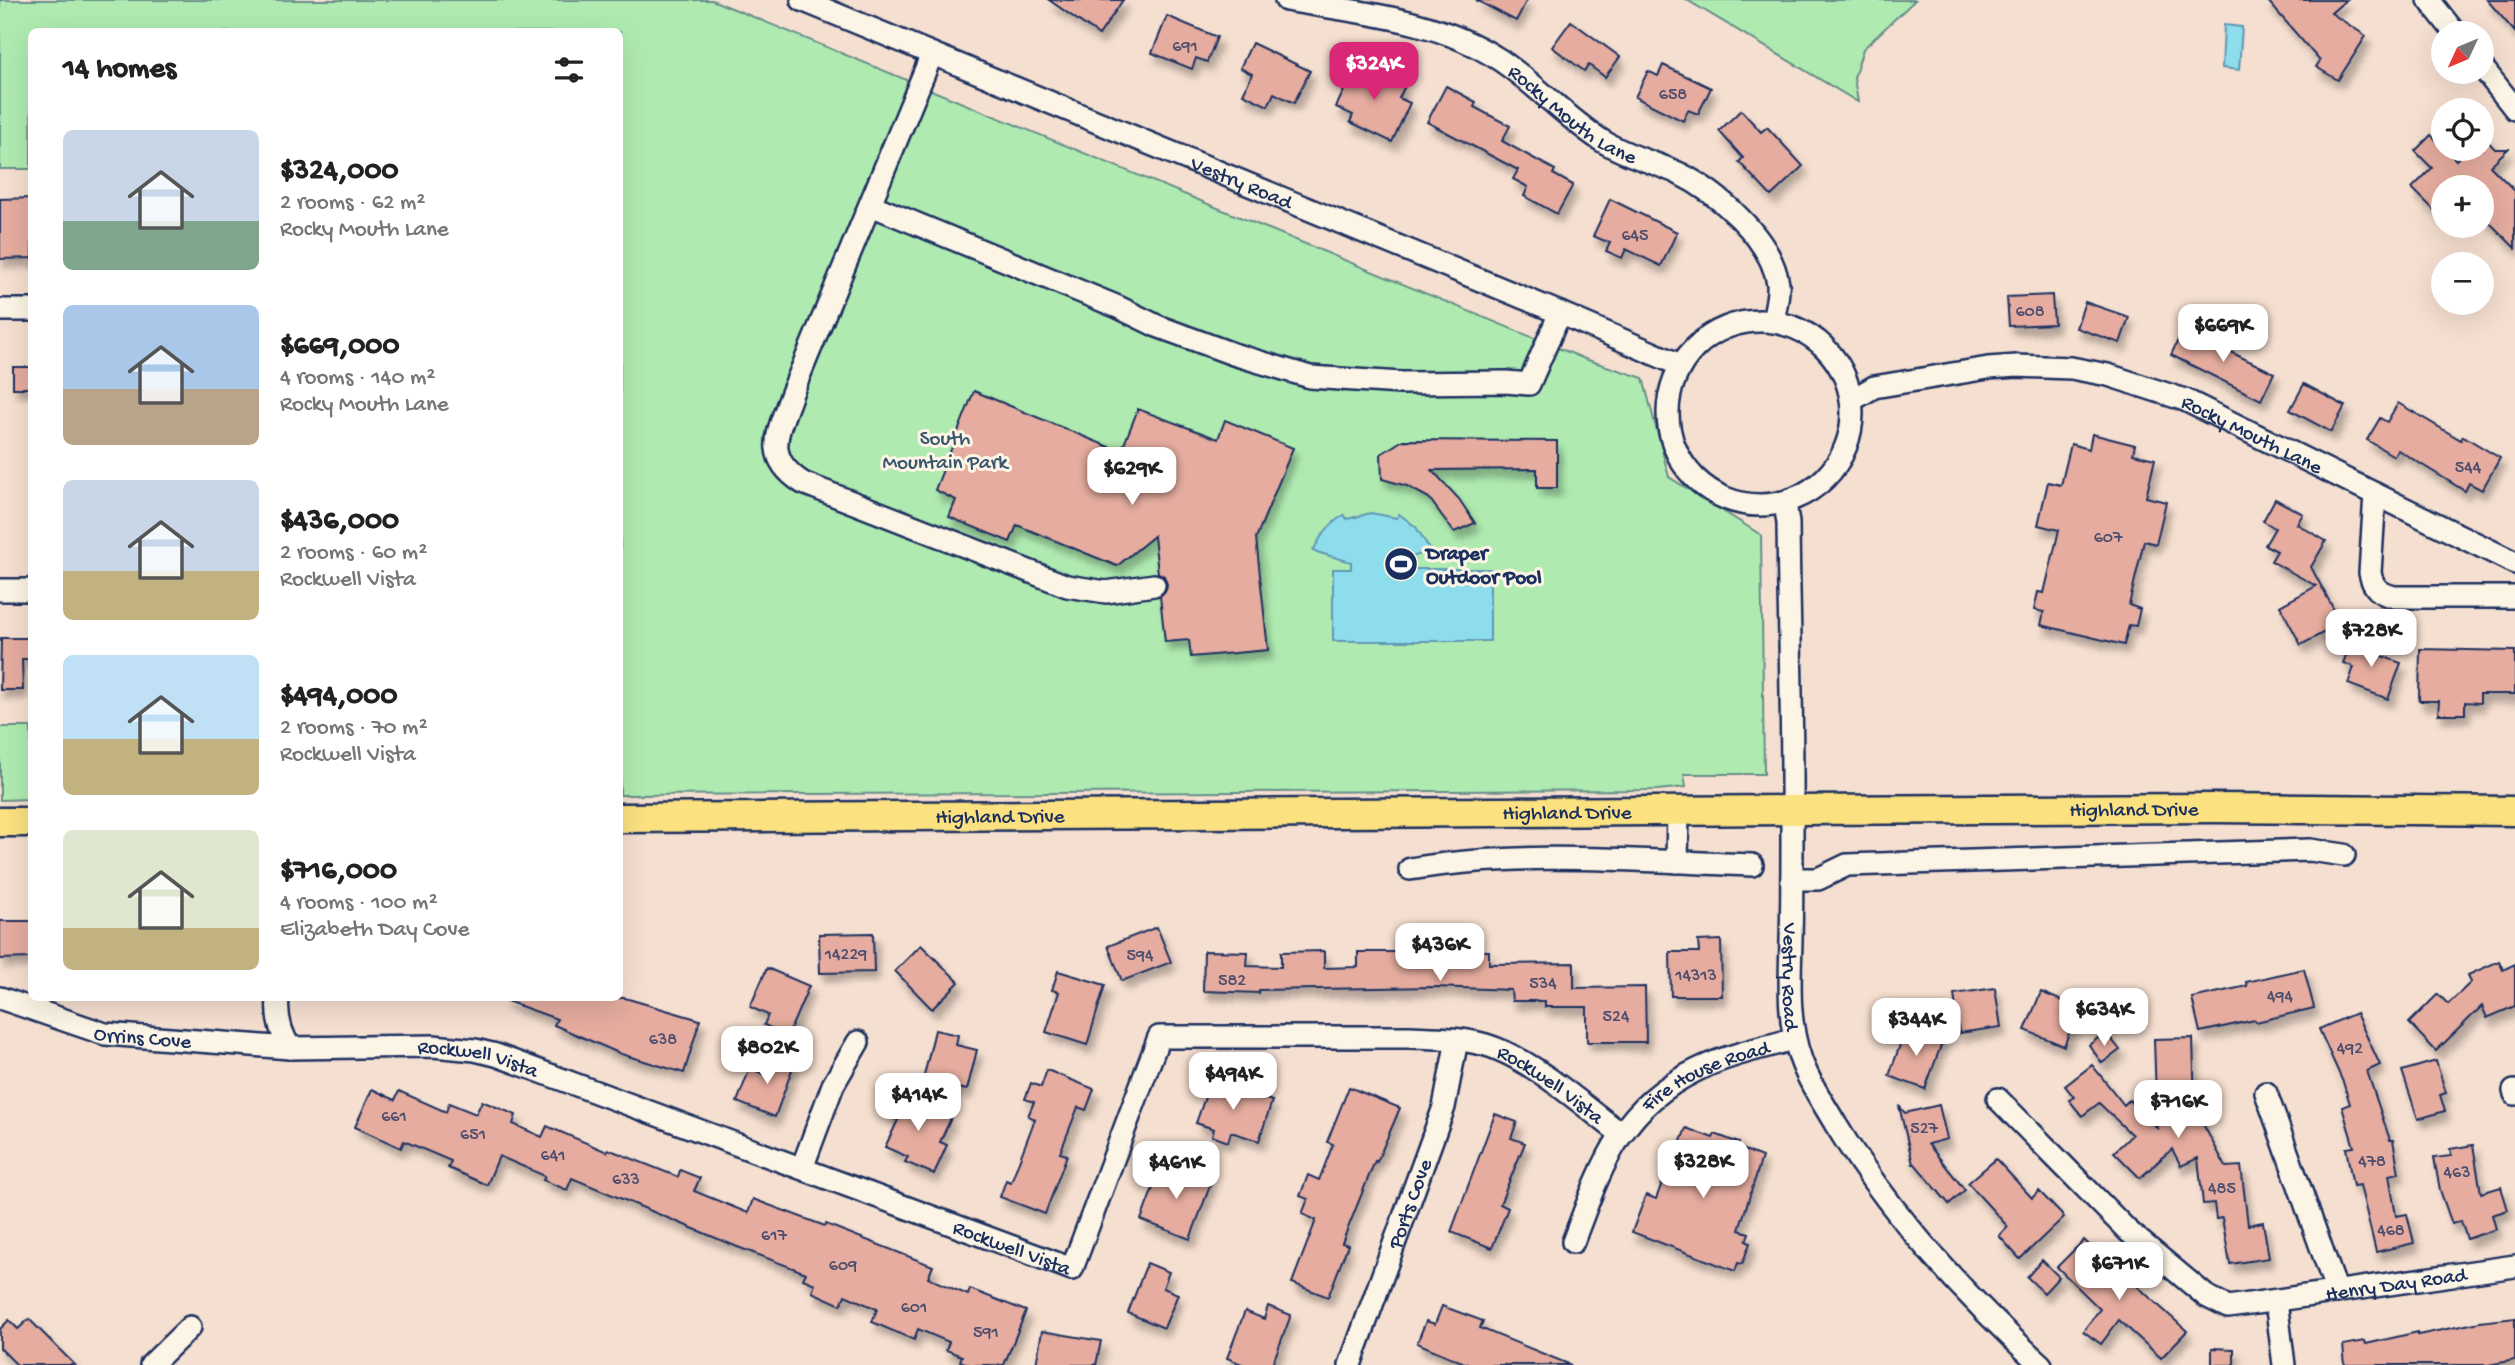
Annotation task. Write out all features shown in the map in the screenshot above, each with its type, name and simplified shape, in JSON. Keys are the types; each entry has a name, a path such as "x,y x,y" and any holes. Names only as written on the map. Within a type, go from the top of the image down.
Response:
{"main road":[{"name":"Highland Drive","path":"623,818 2228,808 2515,811"},
{"path":"0,822 28,821"}],"street":[{"name":"Vestry Road","path":"802,0 1680,365"},
{"name":"Rocky Mouth Lane","path":"1286,0 1412,21 1470,43 1499,59 1528,80 1602,141 1698,184 1735,213 1762,247 1772,266 1778,289 1773,321"},
{"path":"2429,0 2446,21"},
{"path":"932,54 793,394 776,440 777,456 790,475 803,483 1067,586 1106,592 1154,585"},
{"path":"2494,82 2515,109"},
{"path":"871,205 1118,307 1157,326 1233,354 1310,377 1401,383 1529,384 1560,313"},
{"path":"0,310 28,310"},
{"path":"1745,321 1773,321 1801,330 1825,348 1843,372 1852,400 1852,427 1844,452 1830,475 1809,492 1785,503 1754,506 1723,498 1696,481 1677,456 1667,426 1668,394 1680,365 1697,344 1720,329 1745,321"},
{"name":"Rocky Mouth Lane","path":"1852,400 1874,387 2017,366 2071,368 2140,384 2185,400 2515,563"},
{"path":"2375,494 2371,573 2380,592 2395,597 2515,597"},
{"name":"Vestry Road","path":"1785,503 1788,536 1793,810 1790,984 1794,1039 1812,1084 1851,1149 1897,1213 1947,1273 2001,1329 2042,1365"},
{"path":"0,590 28,590"},
{"path":"1677,862 1678,811"},
{"path":"1792,879 1818,879 1847,865 2311,850 2344,855"},
{"path":"1410,869 1445,863 1535,858 1752,865"},
{"name":"Orrins Cove","path":"0,998 105,1034 290,1048"},
{"path":"278,1001 278,1021 290,1048"},
{"name":"Rockwell Vista","path":"290,1048 433,1046 496,1055 1072,1269 1159,1037 1411,1037 1484,1045 1525,1063 1620,1133"},
{"name":"Fire House Road","path":"1573,1242 1593,1188 1620,1133 1656,1097 1676,1081 1699,1069 1794,1039"},
{"name":"Ports Cove","path":"1350,1365 1444,1107 1457,1040"},
{"path":"802,1168 833,1085 858,1042"},
{"path":"2266,1093 2337,1292"},
{"name":"Henry Day Road","path":"1998,1098 2128,1231 2206,1296 2228,1307 2515,1266"},
{"path":"2276,1301 2284,1365"},
{"path":"151,1365 190,1327"}],"green space":[{"name":"South Mountain Park","path":"0,0 712,0 1585,359 1643,378 1669,477 1761,535 1764,774 1684,774 1686,787 1657,790 623,795 623,28 28,28 28,169 0,169"},
{"path":"1687,0 1915,0 1863,49 1854,78 1858,102"},
{"path":"0,727 28,727 28,799 0,800"}],"water":[{"path":"2224,25 2242,27 2239,70 2222,68"},
{"path":"1371,513 1397,518 1399,514 1416,527 1431,551 1392,563 1393,569 1490,569 1490,641 1333,641 1333,569 1351,569 1351,562 1313,551 1326,530 1339,518 1344,515 1347,519"}],"building":[{"path":"1049,0 1123,0 1099,35"},
{"path":"1476,0 1527,0 1516,21"},
{"path":"2267,0 2346,0 2331,13 2366,36 2338,80 2316,67 2320,61"},
{"path":"2487,0 2515,0 2515,32"},
{"path":"1167,16 1217,37 1207,62 1196,58 1192,69 1152,53"},
{"path":"1571,21 1620,57 1605,77 1589,65 1584,71 1552,47"},
{"path":"1252,43 1310,71 1294,103 1274,93 1268,106 1243,94 1252,74 1240,68"},
{"path":"1358,61 1405,86 1399,98 1410,103 1392,142 1350,122 1353,115 1336,107"},
{"path":"1663,65 1711,88 1698,114 1688,110 1683,121 1635,97 1648,71 1658,76"},
{"path":"1446,86 1476,102 1474,107 1510,126 1502,141 1555,170 1553,174 1573,185 1557,214 1524,196 1528,187 1513,179 1518,170 1427,122"},
{"path":"1741,110 1761,132 1767,127 1803,166 1771,196 1739,162 1743,158 1719,131"},
{"path":"2431,135 2431,161 2494,161 2494,148 2508,149 2490,166 2515,191 2515,248 2494,227 2494,175 2431,175 2431,207 2412,188 2432,168 2415,151"},
{"path":"28,198 28,258 0,259 0,199"},
{"path":"1610,199 1677,232 1661,266 1626,249 1622,258 1606,251 1610,243 1593,236"},
{"path":"2052,295 2054,324 2009,326 2007,297"},
{"path":"2085,302 2129,317 2120,343 2076,328"},
{"path":"2183,329 2274,373 2261,400 2171,355"},
{"path":"13,367 28,367 28,388 13,388"},
{"path":"2304,384 2345,406 2331,432 2290,410"},
{"path":"974,391 1121,452 1138,409 1218,439 1225,420 1293,448 1256,538 1268,650 1191,657 1189,640 1165,642 1160,596 1166,590 1167,584 1164,576 1158,573 1154,536 1117,566 1017,525 1010,542 949,517 956,500 935,490"},
{"path":"2398,403 2461,440 2463,436 2500,458 2482,490 2469,483 2465,491 2398,450 2394,456 2367,440 2380,418 2387,422"},
{"path":"2092,434 2135,445 2133,454 2155,459 2146,497 2166,502 2156,544 2144,541 2129,605 2140,609 2136,626 2129,625 2124,645 2041,625 2044,612 2034,610 2038,592 2044,593 2059,530 2038,525 2048,482 2061,485 2071,444 2089,449"},
{"path":"1403,440 1557,441 1557,488 1537,488 1537,469 1432,470 1459,499 1475,523 1454,532 1429,498 1407,486 1382,479 1381,454"},
{"path":"2275,499 2303,514 2297,524 2326,541 2311,567 2341,623 2301,645 2280,606 2316,586 2271,561 2277,551 2265,545 2275,528 2263,521"},
{"path":"1,638 28,638 28,659 22,659 23,690 0,690"},
{"path":"2353,638 2381,649 2379,655 2401,663 2388,699 2348,684 2354,667 2343,663"},
{"path":"2420,649 2515,651 2515,694 2480,694 2480,703 2465,702 2465,714 2438,714 2439,701 2419,701"},
{"path":"0,921 28,921 28,958 0,959"},
{"path":"1157,927 1171,962 1122,981 1108,946"},
{"path":"873,933 874,972 820,973 819,934"},
{"path":"1721,940 1722,996 1671,996 1670,952 1699,952 1698,941"},
{"path":"921,945 959,982 932,1009 895,971"},
{"path":"1204,951 1248,952 1247,966 1281,967 1281,952 1324,951 1324,968 1358,967 1358,952 1411,952 1411,965 1447,966 1447,951 1489,951 1489,964 1574,963 1574,988 1645,987 1646,1042 1587,1042 1587,1007 1545,1007 1545,1001 1512,1001 1511,990 1435,987 1259,990 1259,993 1203,991"},
{"path":"2499,961 2503,970 2515,964 2515,1006 2487,1018 2482,1006 2436,1051 2409,1023 2438,994 2448,1004 2471,982 2468,975"},
{"path":"767,968 809,986 788,1035 764,1025 768,1015 750,1007"},
{"path":"2304,969 2314,1008 2200,1032 2192,998 2247,986 2246,982"},
{"path":"1058,971 1105,985 1087,1045 1046,1032 1059,992 1052,990"},
{"path":"1995,988 2001,1027 1959,1033 1954,994"},
{"path":"2041,992 2079,1008 2064,1046 2025,1030"},
{"path":"625,998 700,1020 684,1073 621,1054 554,1025 557,1019 507,1001 623,1001"},
{"path":"2356,1013 2380,1065 2367,1071 2390,1140 2393,1140 2399,1173 2389,1175 2396,1216 2407,1214 2414,1243 2376,1252 2360,1185 2353,1186 2346,1148 2354,1147 2342,1107 2350,1104 2319,1029"},
{"path":"1906,1028 1943,1040 1925,1089 1889,1076"},
{"path":"935,1030 958,1035 956,1045 977,1050 967,1090 923,1080"},
{"path":"2106,1032 2120,1050 2102,1063 2089,1045"},
{"path":"2193,1038 2195,1109 2226,1167 2241,1166 2248,1225 2263,1222 2269,1258 2230,1264 2222,1218 2216,1219 2214,1203 2203,1204 2198,1158 2181,1166 2172,1149 2140,1178 2114,1152 2132,1135 2099,1103 2082,1116 2069,1100 2074,1097 2065,1086 2092,1065 2124,1105 2129,1100 2157,1128 2154,1039"},
{"path":"770,1055 794,1064 775,1117 737,1102 750,1068 763,1074"},
{"path":"2436,1061 2446,1093 2440,1095 2445,1111 2418,1119 2402,1071"},
{"path":"1047,1070 1094,1089 1086,1110 1078,1107 1060,1153 1067,1155 1045,1214 1000,1197 1006,1180 1011,1182 1035,1119 1028,1116 1034,1102 1025,1099 1031,1083 1041,1087"},
{"path":"1211,1080 1272,1101 1259,1141 1231,1132 1228,1142 1212,1136 1214,1129 1196,1123"},
{"path":"1349,1087 1400,1108 1342,1243 1348,1245 1328,1297 1292,1283 1316,1220 1302,1214 1308,1199 1300,1196 1308,1175 1319,1180 1333,1144 1327,1142"},
{"path":"372,1089 395,1100 399,1091 446,1112 449,1103 476,1114 482,1101 516,1115 513,1124 542,1137 547,1126 607,1152 608,1149 678,1177 680,1170 700,1178 694,1191 748,1213 753,1199 825,1226 826,1224 933,1266 928,1278 968,1295 970,1289 1026,1311 1004,1365 970,1365 960,1361 962,1356 946,1350 949,1342 918,1329 914,1340 872,1322 877,1309 845,1295 841,1305 812,1292 815,1284 803,1279 806,1273 572,1178 567,1190 543,1180 545,1176 499,1156 487,1185 448,1168 451,1161 404,1141 401,1148 355,1127"},
{"path":"896,1093 951,1118 940,1142 947,1145 934,1174 905,1162 908,1157 885,1147 898,1120 886,1115"},
{"path":"1939,1105 1947,1139 1928,1144 1965,1190 1949,1204 1913,1164 1899,1106 1905,1113"},
{"path":"1495,1114 1517,1122 1511,1138 1525,1143 1500,1204 1508,1208 1492,1248 1451,1232"},
{"path":"1686,1128 1713,1138 1715,1134 1739,1143 1737,1147 1762,1157 1739,1230 1749,1233 1746,1241 1750,1243 1742,1264 1738,1263 1735,1271 1632,1232 1646,1195 1656,1199"},
{"path":"2473,1145 2481,1193 2501,1187 2508,1210 2492,1215 2496,1229 2467,1239 2461,1221 2452,1224 2440,1190 2434,1158 2451,1156 2450,1149"},
{"path":"1996,1159 2032,1198 2039,1191 2064,1217 2020,1259 1999,1236 2008,1227 1968,1183"},
{"path":"1162,1164 1211,1183 1190,1239 1141,1220"},
{"path":"2084,1240 2187,1331 2161,1358 2119,1320 2101,1344 2083,1331 2100,1309 2057,1267"},
{"path":"2042,1260 2059,1277 2044,1293 2027,1277"},
{"path":"1147,1263 1169,1272 1163,1288 1178,1294 1164,1328 1128,1313"},
{"path":"1268,1306 1291,1315 1272,1365 1244,1365 1227,1358 1245,1311 1264,1319"},
{"path":"1442,1306 1483,1321 1480,1328 1571,1365 1469,1365 1417,1343 1426,1321 1435,1324"},
{"path":"2515,1318 2515,1360 2488,1365 2345,1365 2343,1345 2365,1341 2366,1344 2418,1332 2418,1335 2480,1322"},
{"path":"29,1319 75,1365 17,1365 0,1348 0,1329 9,1320 18,1329"},
{"path":"1042,1331 1101,1341 1096,1365 1036,1365"},
{"path":"2212,1348 2234,1349 2234,1365 2212,1365"}],"place":[{"name":"Draper Outdoor Pool","path":"1401,564"}]}
